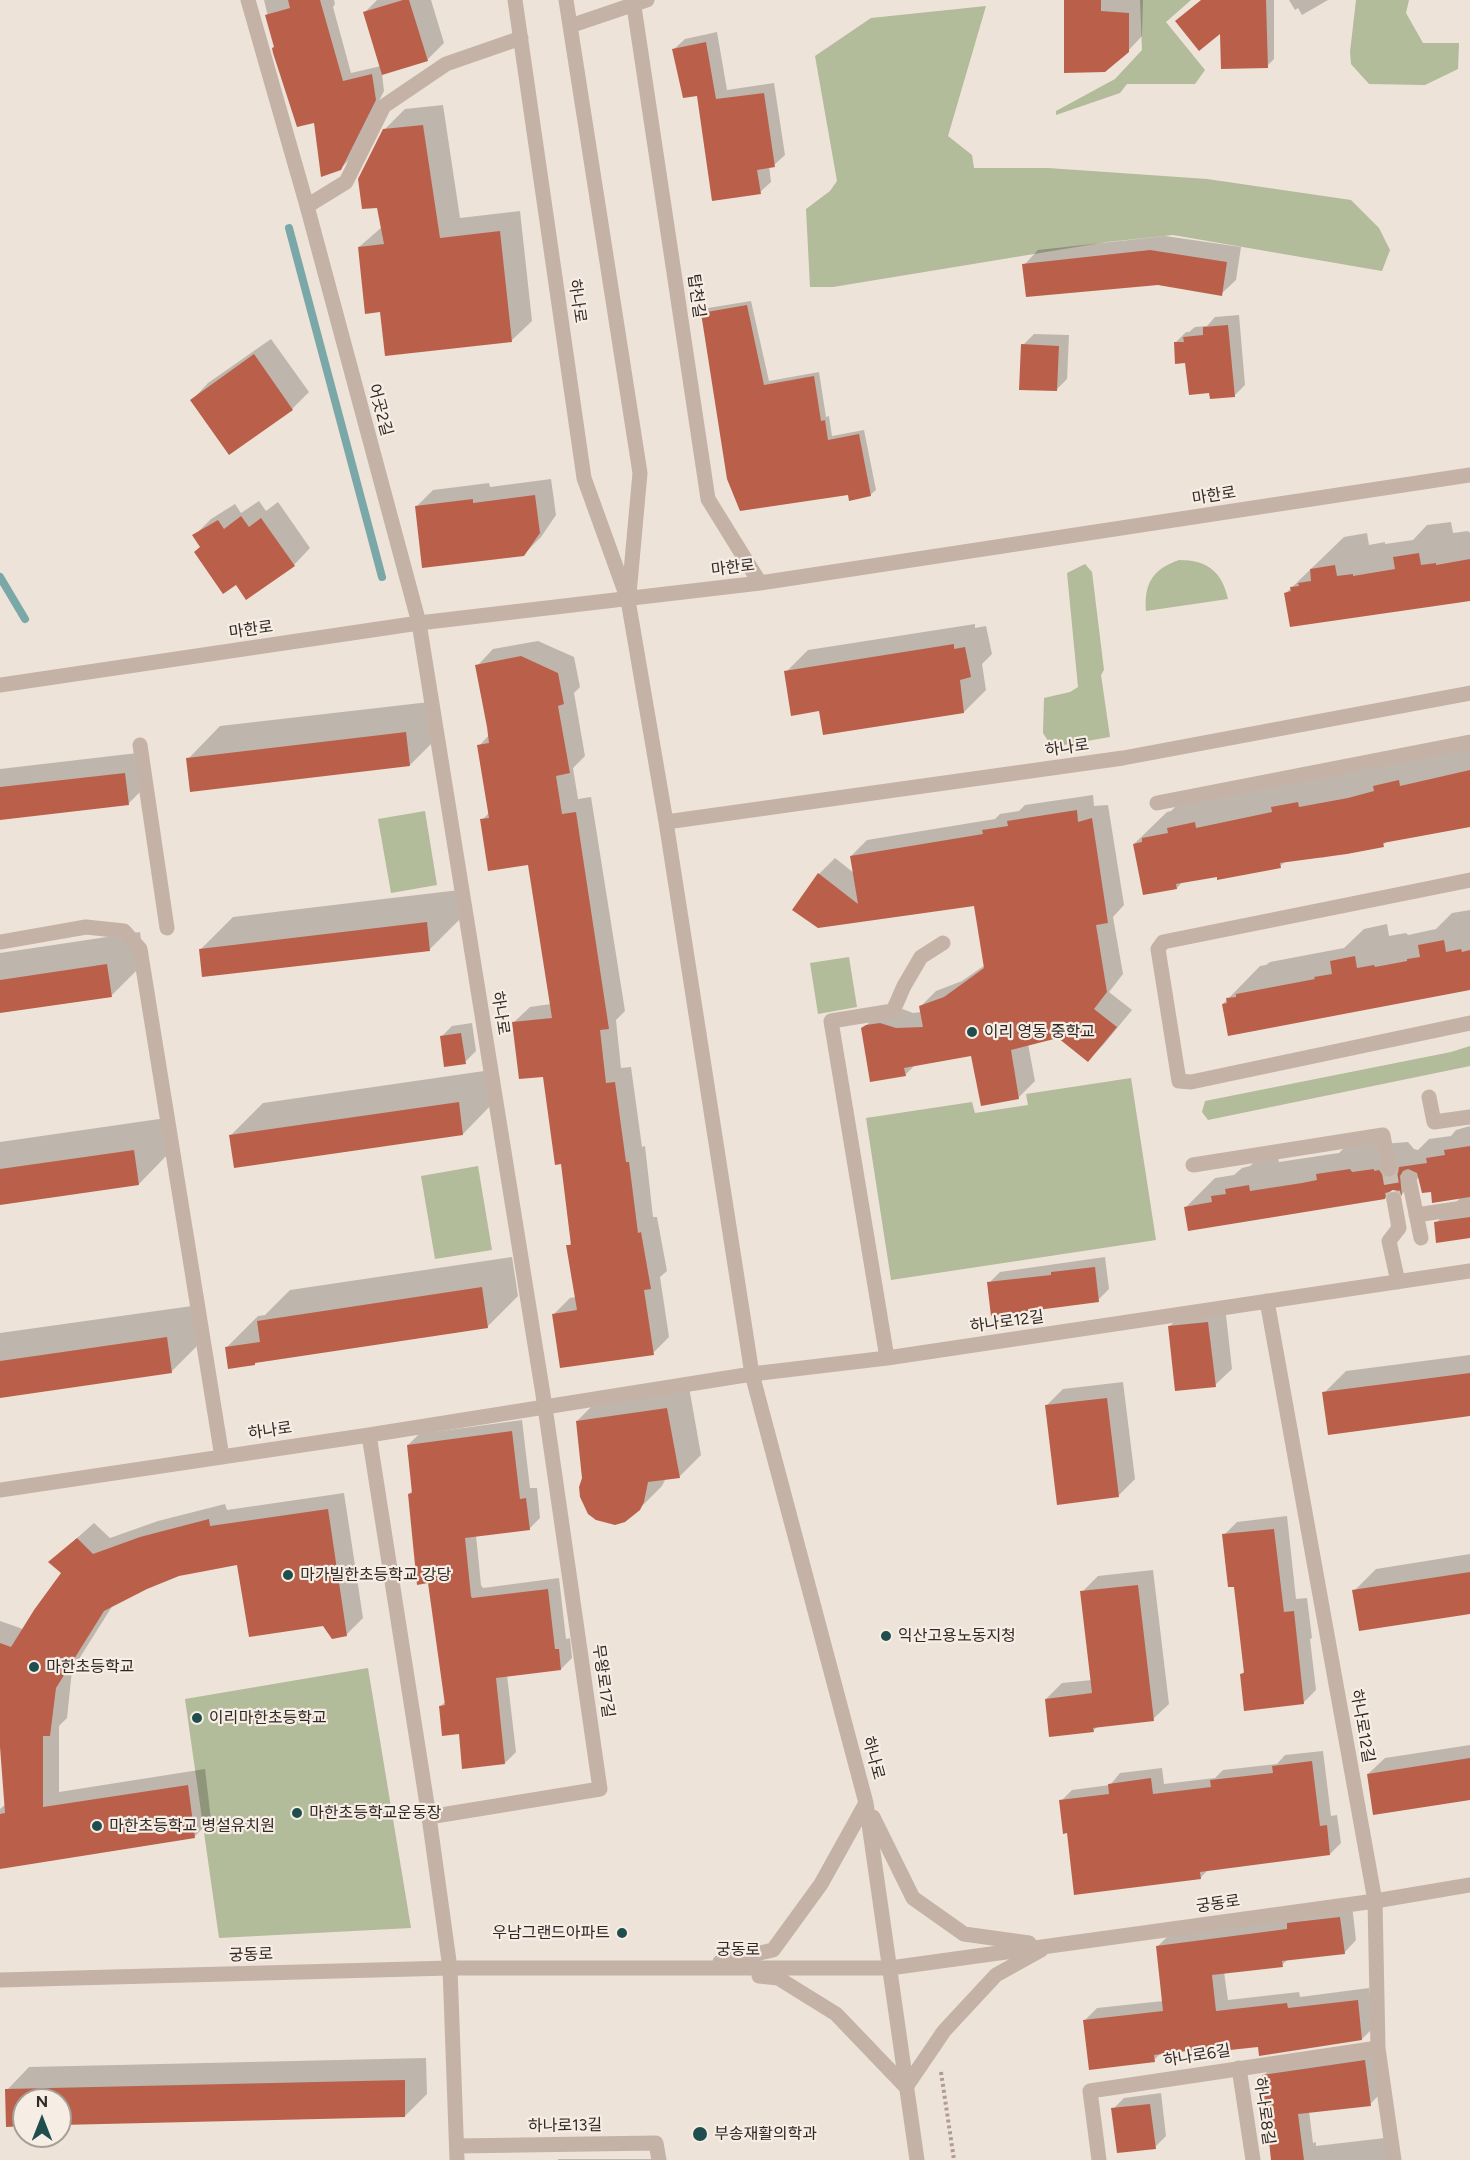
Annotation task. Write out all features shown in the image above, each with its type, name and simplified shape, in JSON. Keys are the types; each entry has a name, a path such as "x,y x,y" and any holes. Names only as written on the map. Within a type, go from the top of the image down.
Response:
{"street":[{"name":"어곳2길","path":"248,0 307,206 419,623"},
{"name":"하나로","path":"515,0 584,478 628,600 666,822 752,1374 866,1803 917,2160"},
{"name":"하나로","path":"566,0 640,472 628,600"},
{"path":"570,26 638,1"},
{"name":"탑천길","path":"638,1 708,499 760,583"},
{"path":"307,206 346,182 384,106 446,64 521,38"},
{"name":"마한로","path":"0,685 419,623 760,583 1470,475"},
{"name":"하나로","path":"419,623 545,1407"},
{"name":"하나로","path":"666,822 1123,758 1470,693"},
{"path":"1156,802 1470,742"},
{"path":"140,745 167,928"},
{"path":"1470,880 1163,942 1158,948 1179,1081 1191,1082 1470,1023"},
{"path":"0,942 86,927 124,931 140,949 222,1456"},
{"path":"887,1358 831,1021 892,1011 921,957 943,943"},
{"path":"1429,1097 1434,1122 1470,1117"},
{"path":"1194,1165 1383,1135 1389,1169"},
{"path":"1409,1179 1421,1238"},
{"path":"1394,1200 1399,1228 1389,1241 1398,1282"},
{"path":"1416,1215 1470,1207"},
{"name":"하나로12길","path":"752,1374 887,1358 1470,1271"},
{"name":"하나로12길","path":"1267,1301 1375,1901 1378,2048 1394,2160"},
{"name":"하나로","path":"0,1490 369,1435 752,1374"},
{"name":"무왕로17길","path":"429,1817 600,1789 545,1407"},
{"path":"369,1435 429,1817 450,1968 457,2153"},
{"path":"866,1803 913,1898 964,1934 1050,1946"},
{"path":"696,1968 773,1950 821,1884 866,1803"},
{"name":"궁동로","path":"0,1980 450,1968 890,1968 1375,1901 1470,1885"},
{"path":"696,1968 778,1978 836,2014 906,2086 937,2042 996,1975 1050,1946"},
{"name":"하나로6길","path":"1099,2160 1090,2091 1378,2048"},
{"name":"하나로8길","path":"1239,2068 1253,2160"},
{"name":"하나로13길","path":"457,2153 656,2143 659,2160"}],"path":[{"path":"937,2042 954,2160"}],"green space":[{"path":"1140,0 1191,0 1166,22 1205,70 1195,84 1127,84 1120,93 1056,115 1056,111 1115,79 1142,50"},
{"path":"1356,0 1409,0 1406,13 1423,43 1459,43 1458,69 1425,85 1369,84 1351,64 1350,52"},
{"path":"986,6 948,136 972,155 974,168 1048,168 1207,179 1351,200 1379,228 1390,250 1382,271 1173,235 1107,242 833,287 810,287 806,209 830,191 837,181 815,56 871,18"},
{"path":"1179,560 1198,562 1212,569 1222,582 1228,599 1146,611 1147,592 1152,578 1163,568"},
{"path":"1085,564 1092,572 1104,670 1101,675 1110,737 1052,747 1043,733 1044,698 1070,692 1078,687 1067,573"},
{"path":"425,811 437,885 391,893 378,819"},
{"path":"849,957 857,1007 818,1014 810,963"},
{"path":"1470,1046 1470,1066 1208,1120 1202,1112 1205,1101 1451,1052"},
{"path":"1131,1078 1156,1240 891,1280 866,1118 972,1102 975,1113 1028,1105 1026,1094"},
{"path":"478,1166 492,1250 435,1259 421,1176"},
{"name":"마한초등학교운동장","path":"368,1668 411,1928 219,1938 185,1699"}],"building":[{"path":"288,0 320,0 343,81 372,74 376,100 341,170 321,177 314,123 297,127 273,53 272,48 274,47 265,15 290,8"},
{"path":"409,0 428,61 382,75 363,12"},
{"path":"1064,0 1101,0 1101,11 1129,13 1129,52 1105,72 1064,73"},
{"path":"1201,0 1266,0 1268,68 1221,69 1220,34 1199,51 1175,21"},
{"path":"706,42 716,99 764,93 775,167 757,170 761,194 712,201 697,96 683,98 672,49"},
{"path":"423,125 440,238 500,231 512,342 385,356 380,312 365,314 358,247 384,244 377,208 362,209 358,179 383,129"},
{"path":"1150,250 1227,262 1222,296 1158,285 1026,297 1022,264"},
{"path":"747,305 764,385 814,376 821,421 825,420 828,440 859,434 871,496 849,501 848,495 740,511 727,479 701,313"},
{"path":"1228,325 1235,397 1210,399 1209,393 1189,395 1185,363 1175,364 1174,342 1184,342 1183,337 1203,335 1203,327"},
{"path":"1021,344 1059,346 1057,391 1019,390"},
{"path":"254,354 293,410 229,455 190,400"},
{"path":"535,495 540,533 524,556 422,568 415,506 473,499 473,503"},
{"path":"241,516 249,527 261,518 295,566 246,600 236,585 223,594 194,552 200,547 192,535 218,520 224,529"},
{"path":"1419,553 1421,565 1436,563 1436,565 1470,559 1470,601 1290,627 1284,593 1291,591 1290,587 1299,586 1298,583 1311,581 1310,569 1335,565 1337,576 1353,574 1353,576 1395,569 1393,557"},
{"path":"954,644 954,649 965,647 971,677 960,680 964,713 823,735 819,711 791,716 784,671"},
{"path":"521,656 558,673 564,704 558,706 570,773 556,776 562,814 576,812 609,1029 600,1030 606,1083 615,1082 638,1233 641,1232 651,1289 644,1290 654,1355 560,1368 552,1314 577,1310 566,1245 571,1245 561,1164 555,1165 543,1077 519,1079 512,1022 552,1018 528,865 488,871 480,819 489,818 477,745 489,743 475,665"},
{"path":"406,732 410,766 190,792 186,758"},
{"path":"1470,770 1470,827 1383,843 1384,847 1280,863 1281,868 1217,880 1217,877 1176,884 1177,889 1143,895 1133,844 1142,842 1142,838 1168,833 1167,828 1195,822 1196,828 1272,812 1271,807 1298,802 1299,807 1348,798 1374,791 1373,786 1399,780 1400,786"},
{"path":"125,773 129,805 0,820 0,787"},
{"path":"1077,810 1078,822 1092,818 1108,923 1096,925 1107,992 1094,1009 1117,1027 1088,1062 1058,1038 1011,1050 1019,1099 981,1106 971,1056 904,1068 906,1076 870,1082 861,1028 880,1023 896,1028 923,1027 919,1006 944,997 984,968 974,906 818,928 792,910 818,873 858,904 850,856 983,834 982,830 1008,826 1007,821"},
{"path":"427,922 430,951 202,977 199,949"},
{"path":"1444,940 1446,952 1470,950 1470,990 1228,1036 1222,1004 1227,1003 1226,998 1332,974 1330,961 1355,956 1357,968 1407,961 1407,959 1420,957 1418,945"},
{"path":"107,964 112,997 0,1013 0,980"},
{"path":"461,1033 466,1064 444,1067 440,1036"},
{"path":"459,1102 463,1135 234,1168 229,1135"},
{"path":"1470,1146 1470,1197 1432,1203 1431,1192 1422,1193 1417,1173 1408,1169 1400,1176 1402,1196 1398,1191 1393,1190 1387,1193 1385,1199 1188,1231 1184,1207 1212,1202 1211,1196 1226,1194 1225,1189 1249,1185 1250,1191 1302,1183 1317,1180 1316,1174 1350,1169 1352,1172 1379,1170 1385,1178 1391,1178 1398,1173 1399,1167 1427,1163 1426,1158 1445,1155 1444,1150"},
{"path":"134,1150 139,1185 0,1205 0,1169"},
{"path":"1470,1217 1470,1238 1436,1243 1434,1222"},
{"path":"1095,1267 1099,1302 991,1316 987,1282 1051,1275 1051,1272"},
{"path":"482,1287 488,1328 228,1369 225,1347 260,1342 257,1321"},
{"path":"1208,1322 1216,1387 1175,1391 1168,1326"},
{"path":"167,1337 172,1373 0,1398 0,1361"},
{"path":"1470,1373 1470,1416 1328,1435 1322,1392"},
{"path":"1107,1398 1119,1497 1057,1505 1045,1405"},
{"path":"667,1408 680,1478 648,1482 640,1510 625,1522 615,1525 596,1520 588,1514 580,1497 579,1487 582,1478 576,1421"},
{"path":"512,1431 520,1499 526,1498 530,1530 465,1538 471,1596 472,1598 548,1589 555,1649 559,1649 561,1670 496,1678 505,1764 462,1769 459,1734 442,1736 439,1706 445,1705 428,1583 417,1585 408,1494 412,1493 407,1445"},
{"path":"328,1509 347,1636 332,1639 323,1626 249,1637 237,1565 179,1576 104,1611 56,1688 50,1736 43,1736 43,1807 188,1785 195,1838 0,1869 0,1814 5,1813 0,1747 0,1643 11,1647 61,1573 48,1562 77,1538 93,1554 140,1537 209,1519 210,1526"},
{"path":"1274,1529 1284,1612 1294,1611 1304,1704 1244,1711 1240,1674 1244,1673 1234,1587 1228,1587 1222,1534"},
{"path":"1470,1572 1470,1614 1359,1631 1352,1590"},
{"path":"1138,1585 1154,1721 1093,1728 1094,1732 1049,1737 1045,1699 1092,1693 1080,1591"},
{"path":"1470,1758 1470,1800 1373,1815 1367,1774"},
{"path":"1312,1761 1320,1826 1327,1825 1330,1855 1200,1872 1201,1879 1074,1895 1067,1833 1063,1834 1059,1800 1109,1794 1108,1784 1151,1778 1153,1794 1211,1787 1210,1780 1273,1773 1272,1766"},
{"path":"1340,1917 1345,1954 1282,1961 1283,1967 1212,1975 1216,2011 1287,2003 1288,2008 1358,2000 1362,2040 1259,2056 1258,2047 1230,2050 1230,2046 1154,2055 1155,2062 1089,2070 1083,2020 1163,2011 1156,1946 1287,1929 1287,1923"},
{"path":"1365,2060 1371,2106 1298,2114 1304,2160 1271,2160 1262,2075"},
{"path":"405,2080 405,2117 72,2125 72,2088 49,2088"},
{"path":"5,2089 12,2089 12,2127 6,2127"},
{"path":"1150,2104 1156,2149 1117,2153 1111,2108"}],"waterway":[{"path":"289,228 382,577"},
{"path":"0,577 25,619"}],"tunnel":[{"path":"1389,1169 1394,1200"}],"place":[{"name":"이리 영동 중학교","path":"972,1032"},
{"name":"마가빌한초등학교 강당","path":"288,1575"},
{"name":"익산고용노동지청","path":"886,1636"},
{"name":"마한초등학교","path":"34,1667"},
{"name":"이리마한초등학교","path":"197,1718"},
{"name":"마한초등학교운동장","path":"297,1813"},
{"name":"마한초등학교 병설유치원","path":"97,1826"},
{"name":"우남그랜드아파트","path":"622,1933"},
{"name":"부송재활의학과","path":"700,2134"}]}
